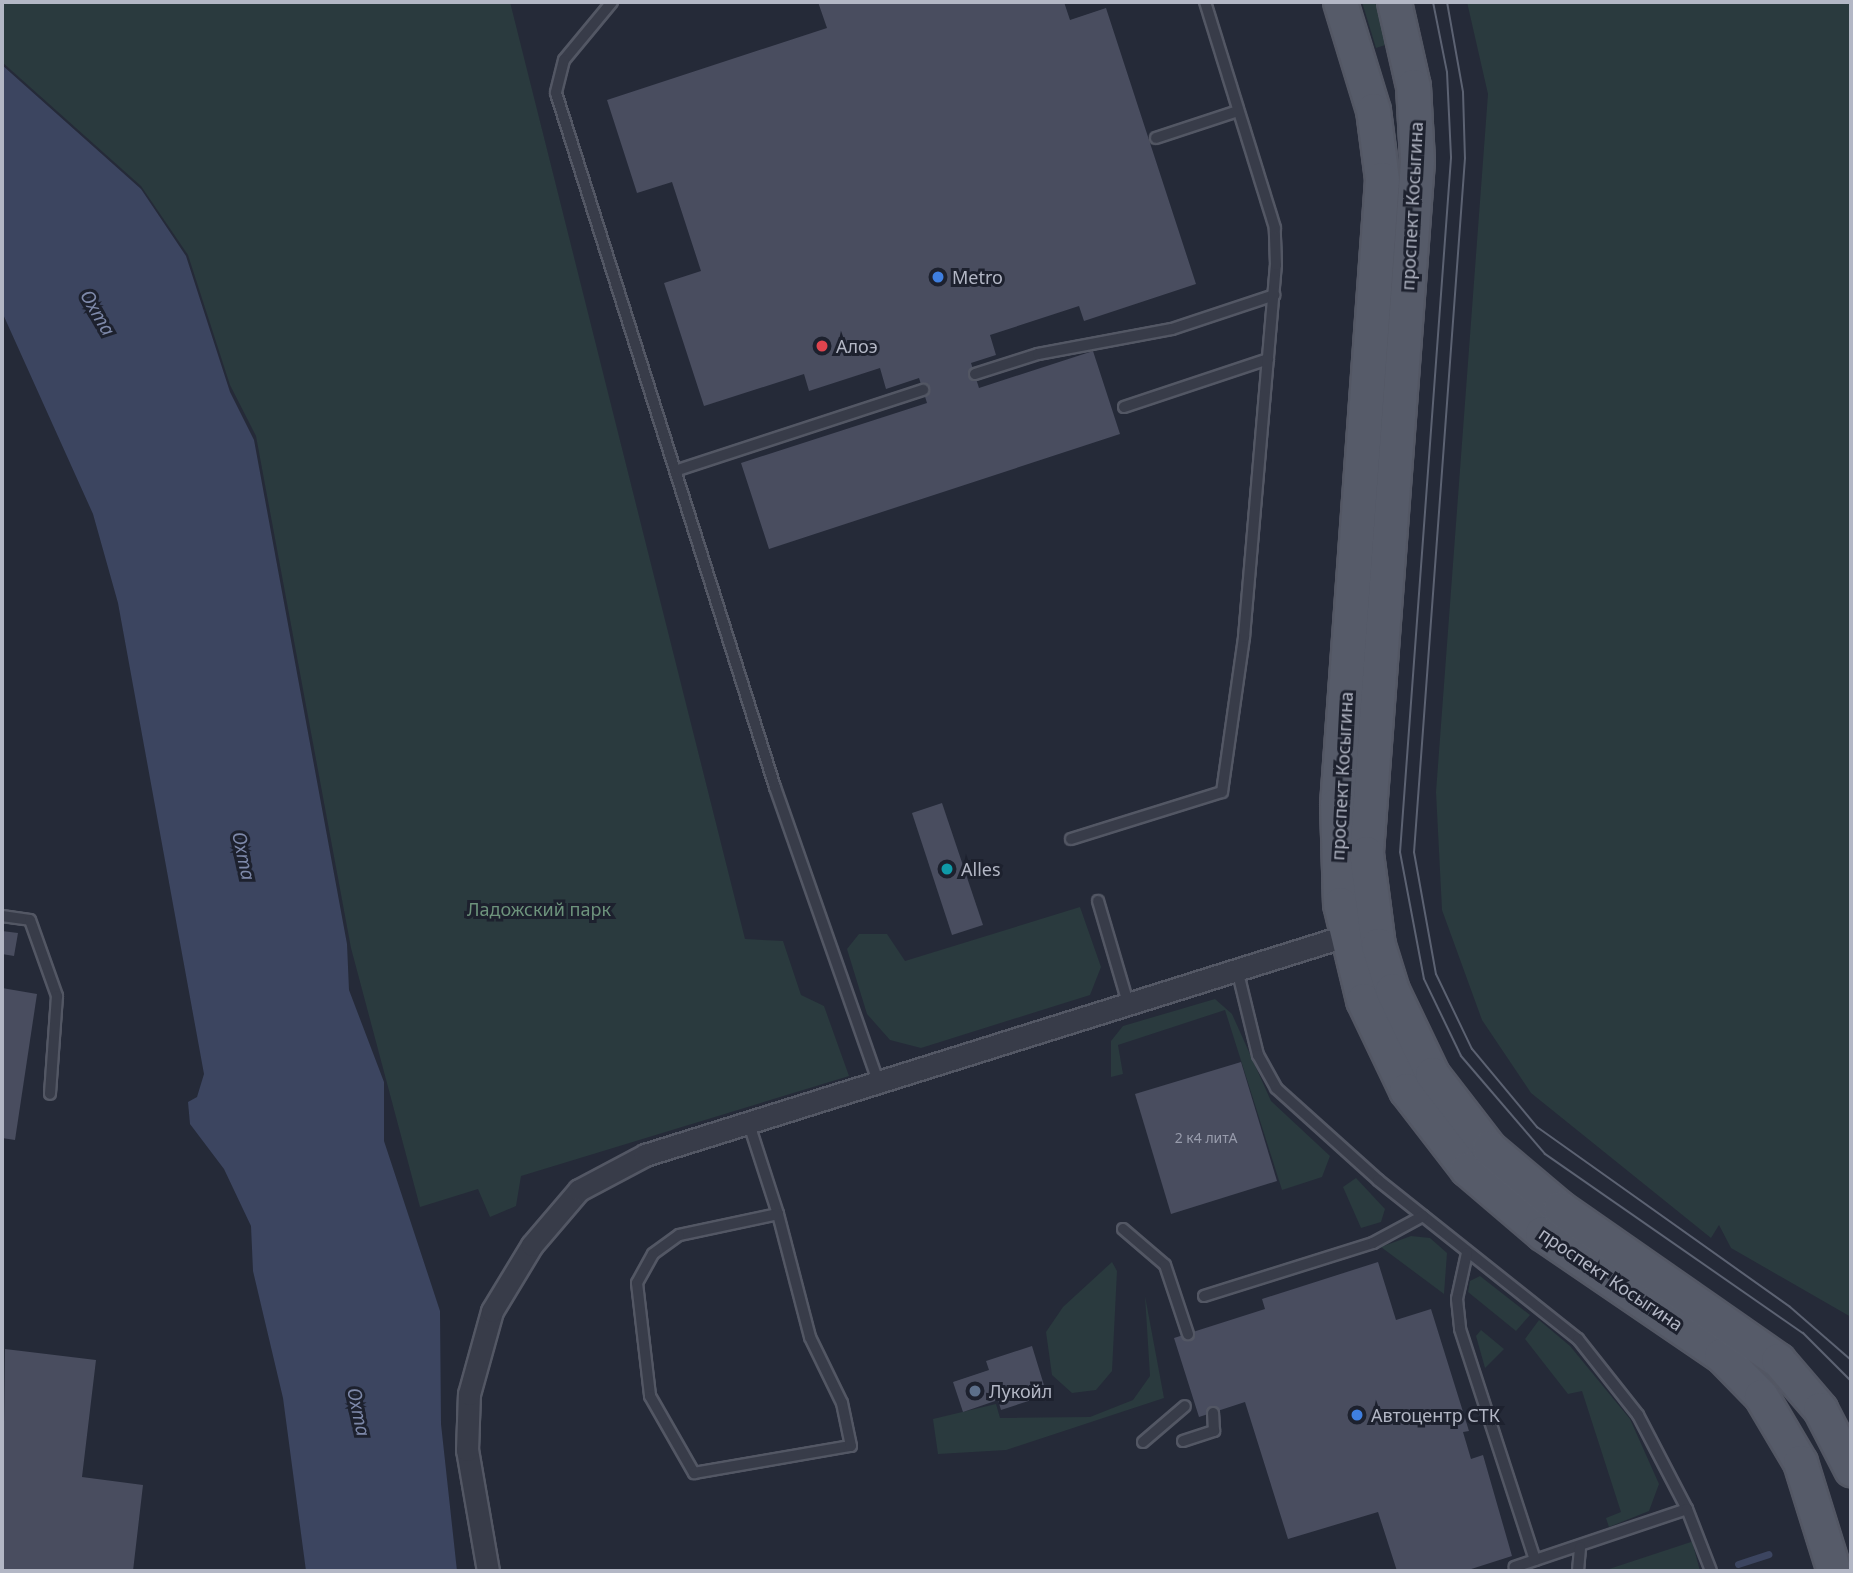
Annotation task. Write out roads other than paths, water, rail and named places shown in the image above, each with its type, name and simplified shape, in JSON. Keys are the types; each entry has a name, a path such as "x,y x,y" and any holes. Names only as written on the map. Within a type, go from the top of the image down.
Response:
{"main road":[{"name":"проспект Косыгина","path":"1340,2 1373,110 1383,197 1337,804 1345,936 1382,1046 1406,1090 1467,1169 1542,1233 1721,1355 1761,1396 1800,1462 1834,1571"},
{"name":"проспект Косыгина","path":"1394,2 1413,86 1418,161 1366,853 1372,911 1392,990 1432,1074 1489,1148 1560,1208 1778,1360 1820,1409 1851,1469"}],"street":[{"path":"488,1571 466,1426 492,1311 514,1271 558,1213 607,1171 748,1121 1345,936"}],"lane":[{"path":"612,2 564,60 555,93 678,470 775,787 878,1081"},
{"path":"1072,839 1222,792 1244,637 1274,295 1275,228 1205,2"},
{"path":"1156,138 1238,111"},
{"path":"975,374 1038,354 1172,329 1274,295"},
{"path":"1124,407 1268,359"},
{"path":"678,470 923,390"},
{"path":"1098,901 1128,1003"},
{"path":"2,916 30,920 57,996 50,1094"},
{"path":"1237,969 1258,1055 1276,1088 1467,1253 1578,1339 1610,1374 1687,1509 1711,1571"},
{"path":"748,1121 778,1214 810,1337 842,1402 851,1446 694,1473 650,1396 637,1283 653,1254 678,1235 778,1214"},
{"path":"1204,1296 1373,1242 1423,1216"},
{"path":"1123,1229 1153,1249 1165,1265 1188,1334"},
{"path":"1467,1253 1457,1299 1460,1329 1535,1560"},
{"path":"1143,1442 1185,1406"},
{"path":"1183,1441 1213,1431 1213,1413"},
{"path":"1515,1567 1687,1509"},
{"path":"1577,1571 1580,1546"}],"water":[{"name":"Охта","path":"2,65 141,189 186,256 230,392 254,440 347,944 349,990 384,1082 384,1141 440,1311 441,1424 457,1571 306,1571 283,1398 253,1271 251,1226 224,1169 190,1124 188,1102 197,1097 204,1074 118,603 93,514 2,312"}],"waterway":[{"path":"1738,1564 1768,1554"}],"tram line":[{"path":"1433,2 1447,72 1451,158 1400,852 1424,979 1461,1056 1545,1154 1803,1333 1851,1381"},
{"path":"1447,2 1463,92 1465,158 1414,852 1436,974 1472,1049 1537,1127 1790,1307 1851,1360"}],"place":[{"name":"Metro","path":"938,277"},
{"name":"Алоэ","path":"822,346"},
{"name":"Alles","path":"947,869"},
{"name":"Лукойл","path":"975,1391"},
{"name":"Автоцентр СТК","path":"1357,1415"}],"park label":[{"name":"Ладожский парк","path":"539,909"}]}
